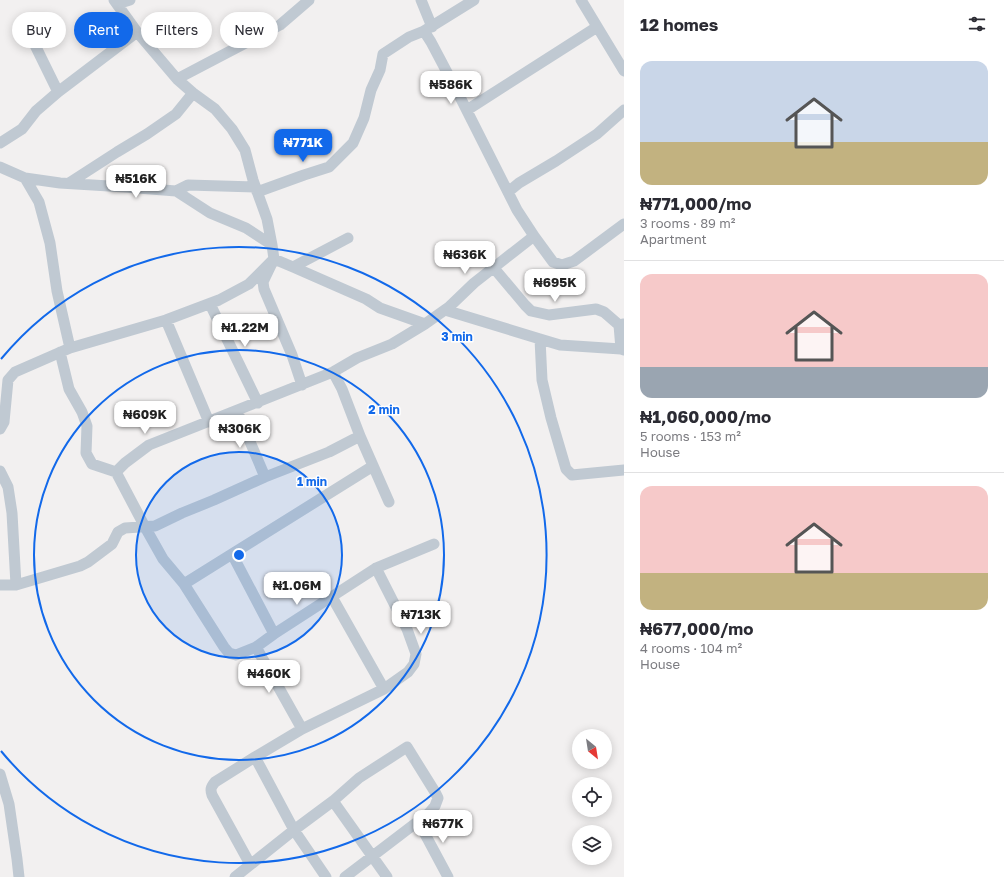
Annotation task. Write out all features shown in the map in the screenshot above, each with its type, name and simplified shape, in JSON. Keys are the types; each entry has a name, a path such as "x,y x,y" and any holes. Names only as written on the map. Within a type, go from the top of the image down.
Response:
{"street":[{"path":"130,0 116,2 137,32 177,79 193,93 215,108 232,129 245,150 256,190 267,219 274,259 263,282 264,289 292,355 302,385"},
{"path":"177,79 280,25 308,0"},
{"path":"421,0 431,42 517,210 553,262 562,265 574,261 624,224"},
{"path":"176,191 188,185 256,190 329,167 353,143 364,118 371,90 380,70 383,54 409,37 428,29 474,0"},
{"path":"581,0 624,71"},
{"path":"467,110 597,27"},
{"path":"0,143 22,128 36,111 58,92 137,32"},
{"path":"36,48 58,92"},
{"path":"69,183 176,114 193,93"},
{"path":"508,192 519,183 597,134 624,110"},
{"path":"0,167 25,178 69,183 176,191 210,212 246,228 272,245"},
{"path":"25,178 39,202 50,243 69,389 82,412 87,426 86,453 92,464 116,472 163,558 184,584 229,653 236,655 256,647 376,568 434,544"},
{"path":"116,472 125,463 150,445 302,385 333,372 357,358 392,344 449,307 493,267 534,236"},
{"path":"293,267 348,238"},
{"path":"0,429 4,422 8,380 15,372 65,350 166,320 210,304 249,284 274,259"},
{"path":"274,259 366,299 380,308 425,324"},
{"path":"445,310 560,345 622,350 622,325 604,312 596,310 549,315 531,311 493,267"},
{"path":"210,304 258,403"},
{"path":"166,320 209,422"},
{"path":"540,339 542,380 551,418 566,469 572,475 624,470"},
{"path":"333,372 342,389 360,436 389,502"},
{"path":"237,411 265,477"},
{"path":"0,585 16,585 80,566 88,562 112,544 118,532 125,528 155,526 182,512 329,452 360,436"},
{"path":"184,584 373,466"},
{"path":"0,471 8,487 12,513 16,585"},
{"path":"232,554 274,634"},
{"path":"250,864 212,795 211,790 215,782 255,756 302,729 384,689 408,672 414,664 416,654 407,629 376,568"},
{"path":"332,597 384,689"},
{"path":"256,647 302,729"},
{"path":"235,877 333,801 359,778 407,747 438,798 435,806 429,813 345,877"},
{"path":"255,756 294,830 326,877"},
{"path":"0,774 9,804 19,877"},
{"path":"333,801 387,877"},
{"path":"418,821 448,877"}]}
